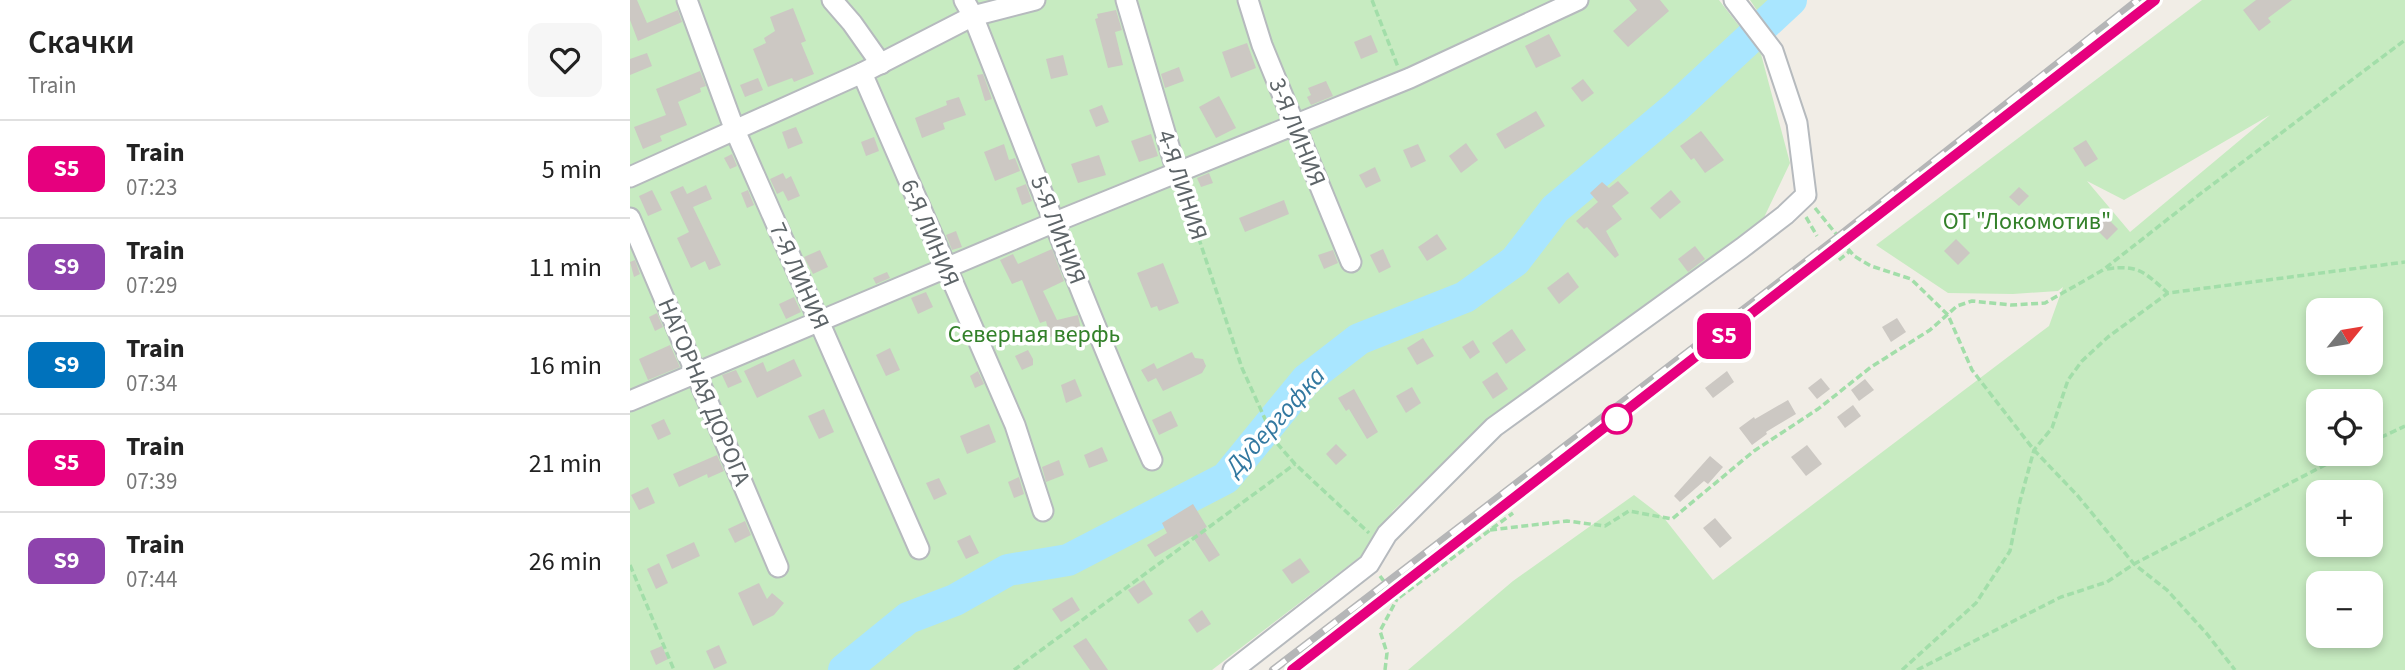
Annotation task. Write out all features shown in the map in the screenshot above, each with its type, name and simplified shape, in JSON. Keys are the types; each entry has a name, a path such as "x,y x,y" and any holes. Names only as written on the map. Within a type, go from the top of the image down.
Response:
{"street":[{"name":"7-Я ЛИНИЯ","path":"687,0 734,128 919,549"},
{"path":"832,0 880,64"},
{"path":"630,177 734,128 862,73 968,8 1035,0"},
{"name":"4-Я ЛИНИЯ","path":"1126,0 1177,173"},
{"name":"3-Я ЛИНИЯ","path":"1248,0 1262,45 1351,261"},
{"path":"630,401 1055,222 1404,81 1578,0"},
{"path":"1233,670 1369,564 1387,534 1494,428 1742,248 1801,200 1797,123 1773,51 1739,6"},
{"name":"5-Я ЛИНИЯ","path":"968,8 1102,346 1152,460"},
{"name":"6-Я ЛИНИЯ","path":"862,73 1015,425 1043,511"},
{"name":"НАГОРНАЯ ДОРОГА","path":"630,218 778,567"}],"path":[{"path":"1372,0 1404,81"},
{"path":"1490,530 1567,521 1605,526 1629,511 1672,519 1754,451 1818,409 1871,367 1930,330 1957,306 1972,301 2011,305 2045,303 2104,270 2196,197 2405,40"},
{"name":"4-Я ЛИНИЯ","path":"1177,173 1242,368 1275,440 1295,464 1381,545"},
{"path":"1801,200 1850,251 1871,266 1911,279 1948,315 1972,370 2034,450 2077,495 2134,564 2167,590 2235,670"},
{"path":"1810,221 1817,236"},
{"path":"1839,260 1850,251"},
{"path":"1902,670 1976,603 2010,551 2034,450 2052,428 2068,380 2082,361 2108,337 2168,293 2405,262"},
{"path":"2104,270 2126,266 2141,270 2168,293"},
{"path":"2383,436 2405,426"},
{"path":"1014,670 1295,464"},
{"path":"1917,670 2061,597 2107,582 2134,564 2323,466"},
{"path":"1385,670 1387,653 1380,631 1397,599 1513,513"},
{"path":"1369,564 1397,599"},
{"path":"630,565 674,670"}],"green space":[{"name":"Северная верфь","path":"630,0 1719,0 1761,54 1790,163 1758,230 1487,420 1393,511 1361,556 1212,670 630,670"},
{"path":"1750,0 1777,0 1760,15"},
{"name":"ОТ \"Локомотив\"","path":"2202,0 2405,0 2405,670 1408,670 1513,581 1634,495 1664,518 1713,580 2049,326 2063,287 2058,291 2013,294 1948,293 1876,245","holes":["2270,115 2130,232 2087,181 2124,200"]}],"building":[{"path":"630,0 637,0 647,23 678,10 682,22 638,41 630,20"},
{"path":"1629,0 1660,0 1669,11 1628,47 1613,31 1637,10"},
{"path":"2256,0 2292,0 2268,18 2271,22 2259,31 2243,10"},
{"path":"793,8 806,41 801,43 814,74 794,82 792,78 768,87 753,49 766,43 764,38 775,31 770,17"},
{"path":"1116,10 1122,30 1115,32 1123,65 1108,68 1095,19 1098,18 1097,14"},
{"path":"1549,34 1561,56 1536,68 1525,46"},
{"path":"1371,35 1378,52 1361,59 1354,42"},
{"path":"1247,43 1256,68 1231,78 1222,52"},
{"path":"647,53 652,66 630,75 630,59"},
{"path":"1063,55 1068,75 1051,79 1046,59"},
{"path":"1179,67 1184,81 1165,88 1161,74"},
{"path":"700,71 706,86 700,88 701,92 678,102 687,125 660,136 662,141 643,149 634,127 666,115 656,89"},
{"path":"983,74 992,99 985,101 977,75"},
{"path":"758,78 763,90 745,97 740,85"},
{"path":"1583,79 1594,93 1582,102 1571,88"},
{"path":"1326,81 1333,96 1311,105 1307,97 1311,95 1308,88"},
{"path":"1219,96 1236,128 1216,138 1199,107"},
{"path":"959,97 966,115 943,123 945,129 922,138 915,118"},
{"path":"1102,105 1109,122 1096,127 1089,110"},
{"path":"1536,111 1545,126 1505,149 1496,134"},
{"path":"796,127 803,143 788,149 782,132"},
{"path":"1701,131 1724,160 1705,173 1694,158 1691,160 1680,146"},
{"path":"1151,134 1158,156 1139,162 1131,141"},
{"path":"874,137 879,151 866,156 861,142"},
{"path":"2086,140 2098,159 2085,167 2073,148"},
{"path":"1466,143 1478,160 1461,173 1449,156"},
{"path":"1004,144 1009,160 1015,158 1020,171 995,181 984,152"},
{"path":"1418,144 1426,161 1411,168 1403,150"},
{"path":"732,154 737,166 730,169 724,158"},
{"path":"1099,155 1106,175 1078,183 1071,164"},
{"path":"1375,167 1381,181 1366,188 1359,175"},
{"path":"783,173 786,179 791,176 800,196 788,201 783,191 777,194 770,179"},
{"path":"1209,173 1213,183 1201,187 1197,178"},
{"path":"1618,181 1629,193 1612,206 1622,219 1606,231 1619,255 1615,258 1587,227 1584,229 1576,221 1598,202 1590,193 1602,182 1609,188"},
{"path":"1026,184 1032,201 1022,205 1016,188"},
{"path":"706,185 712,199 693,207 721,265 709,270 705,261 691,268 677,238 689,232 670,192 683,186 687,194"},
{"path":"2019,187 2029,196 2019,206 2009,197"},
{"path":"652,190 662,210 648,216 639,196"},
{"path":"748,190 754,205 747,208 741,193"},
{"path":"1671,190 1681,202 1660,219 1650,208"},
{"path":"1284,200 1289,214 1245,232 1239,218"},
{"path":"2104,215 2118,229 2107,240 2093,226"},
{"path":"956,231 962,247 952,250 946,235"},
{"path":"1437,234 1447,249 1427,261 1418,247"},
{"path":"1956,239 1970,253 1958,265 1944,251"},
{"path":"1695,246 1705,259 1688,272 1678,259"},
{"path":"1052,249 1064,281 1043,291 1057,320 1078,315 1081,329 1050,337 1046,321 1040,323 1022,280 1012,284 1000,260 1013,254 1018,264"},
{"path":"1383,249 1391,267 1379,273 1370,255"},
{"path":"820,250 828,267 813,274 804,257"},
{"path":"1333,250 1338,263 1324,269 1318,255"},
{"path":"635,260 640,274 634,277 630,262"},
{"path":"1163,263 1179,303 1159,311 1157,306 1151,308 1137,273"},
{"path":"887,272 890,278 876,284 873,278"},
{"path":"1568,272 1579,287 1559,304 1547,288"},
{"path":"926,292 933,307 918,314 911,298"},
{"path":"794,297 801,312 786,319 779,304"},
{"path":"657,313 663,327 655,331 649,317"},
{"path":"1897,318 1906,332 1891,342 1882,327"},
{"path":"1512,329 1526,350 1506,364 1492,343"},
{"path":"1423,338 1434,356 1417,365 1407,348"},
{"path":"1473,340 1480,352 1470,359 1462,347"},
{"path":"670,345 680,367 648,380 639,359"},
{"path":"890,348 900,370 886,376 876,355"},
{"path":"1028,350 1033,365 1022,370 1015,356"},
{"path":"1192,352 1195,358 1203,359 1206,366 1202,373 1163,391 1156,378 1148,382 1141,370 1154,363 1157,369"},
{"path":"794,359 802,376 757,398 744,371 763,362 767,372"},
{"path":"736,370 742,382 728,388 722,375"},
{"path":"978,371 984,384 975,388 970,376"},
{"path":"1727,371 1734,382 1713,398 1705,388"},
{"path":"1497,372 1508,389 1493,399 1482,382"},
{"path":"1821,378 1830,389 1817,399 1808,388"},
{"path":"1075,379 1082,396 1066,403 1061,385"},
{"path":"1865,379 1874,390 1859,401 1851,390"},
{"path":"1412,387 1421,403 1406,413 1396,396"},
{"path":"1354,389 1378,432 1367,439 1349,409 1346,411 1338,398"},
{"path":"1788,400 1796,414 1766,432 1767,434 1752,445 1739,428 1754,417 1755,419"},
{"path":"1853,405 1861,416 1845,428 1837,417"},
{"path":"824,409 834,432 819,439 808,416"},
{"path":"1171,411 1178,426 1159,435 1152,420"},
{"path":"664,419 671,434 658,440 651,425"},
{"path":"989,424 996,442 967,454 960,436"},
{"path":"1336,444 1347,455 1336,465 1326,454"},
{"path":"1807,445 1822,464 1806,476 1791,457"},
{"path":"1102,447 1108,461 1089,468 1084,455"},
{"path":"717,455 724,471 708,478 707,474 679,487 673,474"},
{"path":"1710,456 1723,467 1708,484 1704,481 1680,502 1674,496"},
{"path":"1059,460 1064,475 1046,482 1042,467"},
{"path":"1019,477 1024,494 1014,498 1008,482"},
{"path":"939,478 947,494 934,500 926,483"},
{"path":"648,487 655,503 639,510 631,495"},
{"path":"1193,504 1207,527 1203,529 1220,555 1209,562 1192,536 1155,557 1147,545 1167,533 1162,523"},
{"path":"1715,518 1732,538 1720,548 1703,528"},
{"path":"745,521 751,535 735,543 728,529"},
{"path":"970,535 979,553 966,559 957,541"},
{"path":"694,542 700,556 672,569 666,555"},
{"path":"1300,558 1310,572 1292,584 1282,570"},
{"path":"659,563 668,583 656,589 647,569"},
{"path":"1144,580 1153,594 1138,604 1128,590"},
{"path":"759,583 767,599 772,593 784,603 774,615 753,626 738,593"},
{"path":"1072,597 1080,610 1061,622 1052,609"},
{"path":"1202,610 1211,624 1197,633 1188,620"},
{"path":"1086,638 1108,670 1090,670 1073,646"},
{"path":"719,645 727,663 714,669 706,651"},
{"path":"662,646 668,659 656,665 650,651"}],"waterway":[{"name":"Дудергофка","path":"844,670 908,618 955,600 1008,570 1068,560 1226,478 1306,380 1359,339 1465,297 1515,261 1555,209 1677,106 1791,0"}],"railway":[{"path":"1273,670 1838,237 2138,0"},
{"path":"2130,19 2155,0"},
{"path":"1292,670 1509,504"}],"train":[{"name":"S5","path":"1292,670 2155,0"}]}
